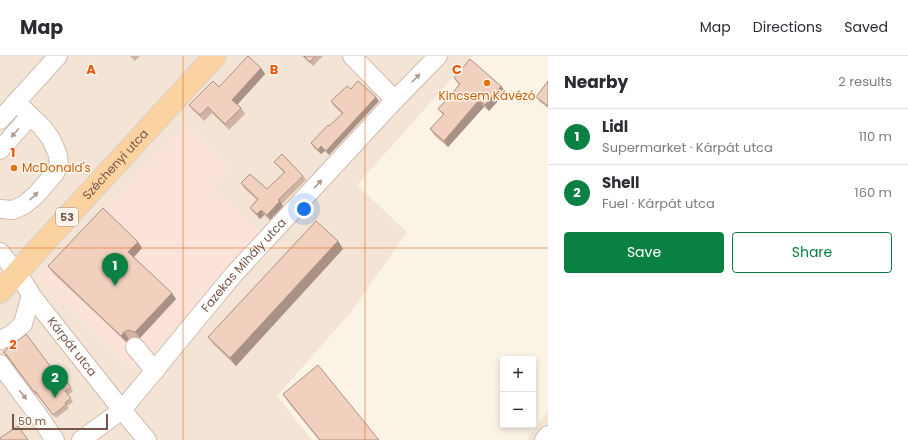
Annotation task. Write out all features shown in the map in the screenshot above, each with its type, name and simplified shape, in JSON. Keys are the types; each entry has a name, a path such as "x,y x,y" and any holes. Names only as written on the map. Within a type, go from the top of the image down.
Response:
{"main road":[{"name":"Széchenyi utca","path":"0,292 215,56"}],"street":[{"path":"0,120 58,56"},
{"path":"352,56 395,100"},
{"name":"Fazekas Mihály utca","path":"81,440 122,410 234,274 395,100 438,56"},
{"path":"0,209 12,210 24,205 36,195 55,173 59,166 58,155 51,139 42,127 16,102"},
{"path":"0,150 30,116"},
{"name":"Kárpát utca","path":"0,252 28,288 31,295 147,440"},
{"path":"0,340 11,335 23,324 31,295"},
{"path":"135,347 155,371"},
{"path":"0,364 55,440"},
{"path":"544,440 548,435"}],"shaded area":[{"path":"0,56 472,56 357,185 407,232 351,312 277,396 312,440 0,440","holes":["184,126 230,170 213,187"]},
{"path":"184,126 230,170 213,188 262,235 133,370 38,279"},
{"path":"548,411 548,440 526,440"}],"building":[{"path":"248,56 261,68 232,100 241,108 225,124 208,107 200,115 189,105 213,81 219,87"},
{"path":"304,56 315,56 310,62"},
{"path":"470,59 501,86 485,105 479,100 444,141 430,129 444,114 438,109 460,84 454,78"},
{"path":"358,81 376,97 326,151 321,146 318,150 311,143 328,125 329,126 343,113 331,101 347,86 351,89"},
{"path":"548,81 548,106 536,97"},
{"path":"282,154 303,176 278,200 280,201 267,215 261,210 257,214 250,208 258,199 241,183 250,174 267,189 285,172 274,162"},
{"path":"103,208 138,242 128,252 172,293 135,332 128,330 121,336 48,266"},
{"path":"316,221 338,241 230,358 208,337"},
{"path":"26,334 56,374 59,372 71,387 65,391 71,398 65,403 66,405 53,415 3,352"},
{"path":"318,365 379,440 320,440 283,394"},
{"path":"18,426 28,440 0,440 0,438"}],"place":[{"name":"Kincsem Kávézó","path":"487,83"},
{"name":"McDonald's","path":"14,168"},
{"name":"Lidl","path":"115,286"},
{"name":"Shell","path":"55,398"}]}
